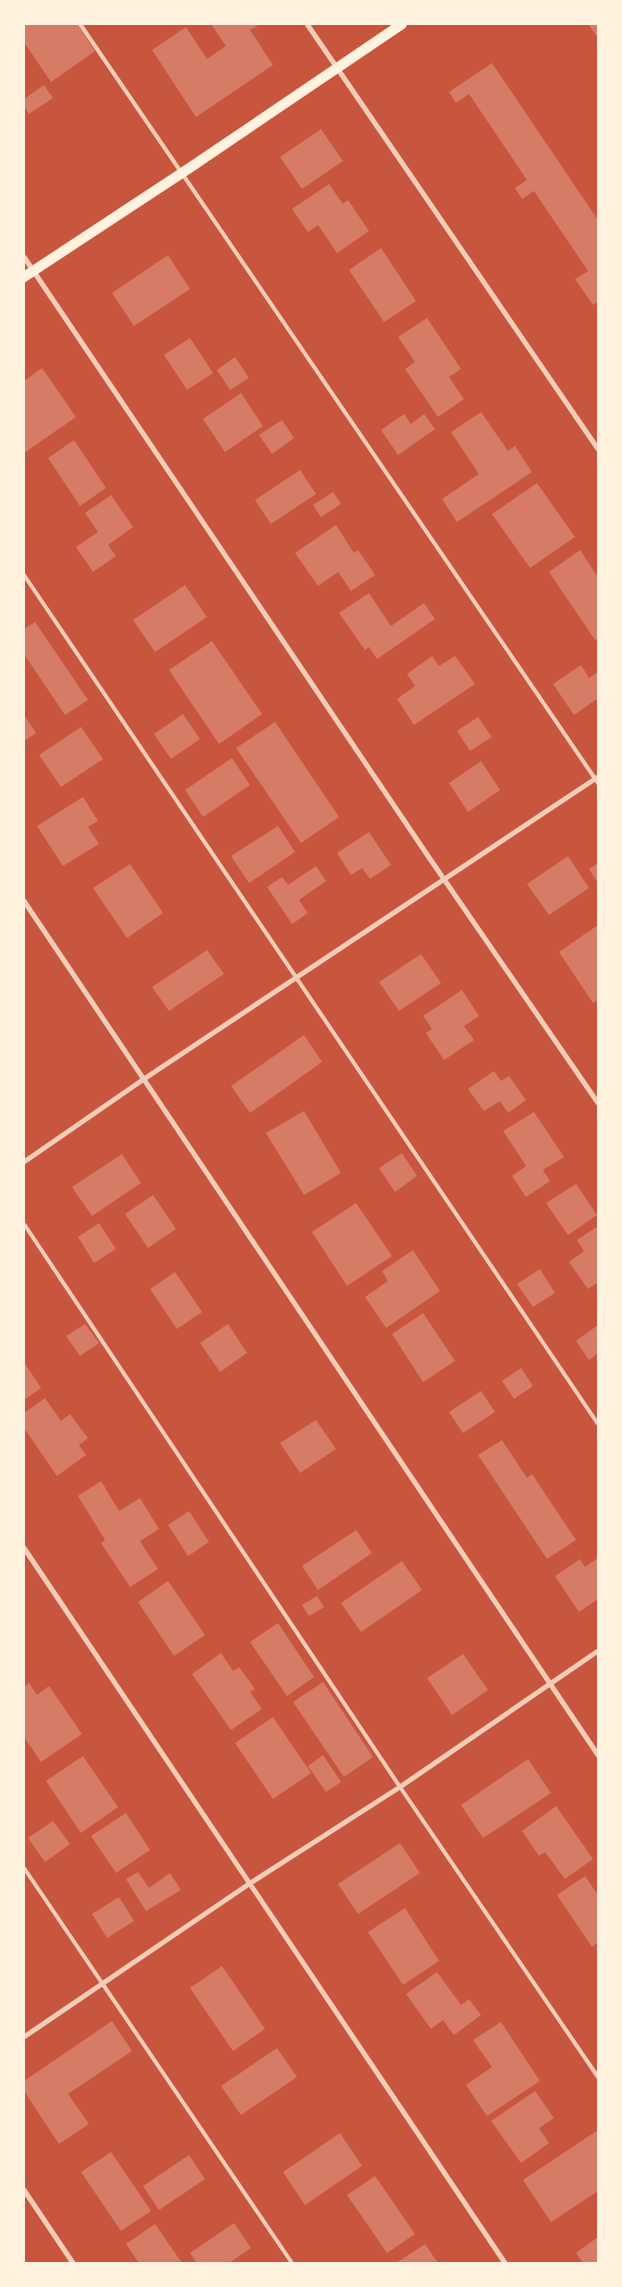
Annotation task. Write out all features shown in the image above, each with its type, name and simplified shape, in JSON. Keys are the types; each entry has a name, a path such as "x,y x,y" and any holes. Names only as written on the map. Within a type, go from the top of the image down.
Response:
{"main road":[{"path":"24,277 181,174 402,24"}],"street":[{"path":"307,24 598,449"},
{"path":"24,257 444,879 598,1103"},
{"path":"24,1162 144,1079 444,879 597,780"},
{"path":"24,901 598,1755"},
{"path":"24,1548 506,2263"},
{"path":"24,2037 249,1884 400,1786 598,1651"},
{"path":"24,2190 73,2263"}],"lane":[{"path":"80,24 597,780"},
{"path":"24,575 598,1424"},
{"path":"24,1224 400,1786 598,2077"},
{"path":"24,1868 292,2263"}],"building":[{"path":"24,24 77,24 95,51 51,82 24,42"},
{"path":"211,24 260,24 250,30 273,65 196,117 152,50 186,27 207,59 226,46"},
{"path":"588,24 598,24 598,38"},
{"path":"492,63 598,220 598,301 593,305 575,279 588,271 534,191 522,199 515,188 527,180 469,94 456,103 449,92"},
{"path":"44,85 53,98 29,114 24,106 24,99"},
{"path":"321,129 343,161 302,189 280,157"},
{"path":"329,184 343,204 348,200 369,231 337,253 318,225 308,232 292,209"},
{"path":"381,248 416,301 384,322 349,270"},
{"path":"168,255 190,289 134,326 112,293"},
{"path":"427,318 461,369 449,377 464,399 438,417 405,369 415,362 398,337"},
{"path":"190,338 213,373 187,390 164,355"},
{"path":"235,357 249,378 230,390 217,370"},
{"path":"42,368 76,417 24,453 24,381"},
{"path":"241,393 263,426 225,452 203,419"},
{"path":"481,412 508,451 515,446 532,472 457,522 442,499 479,474 451,432"},
{"path":"404,414 411,424 424,414 435,429 398,455 381,430"},
{"path":"282,420 294,438 272,454 259,435"},
{"path":"74,440 106,488 80,506 48,458"},
{"path":"300,470 316,494 271,524 255,500"},
{"path":"537,483 575,537 530,568 492,514"},
{"path":"333,492 341,504 321,517 313,505"},
{"path":"111,495 133,527 108,545 116,556 93,572 76,547 98,532 85,513"},
{"path":"336,525 354,553 358,550 375,575 351,591 338,572 318,586 295,553"},
{"path":"580,550 598,577 598,638 595,640 549,572"},
{"path":"185,585 207,617 155,652 133,620"},
{"path":"369,593 391,626 424,603 435,619 377,659 369,647 365,650 339,613"},
{"path":"35,622 88,700 65,715 24,654 24,629"},
{"path":"212,641 262,714 219,744 169,670"},
{"path":"432,656 439,666 455,656 475,684 414,725 397,699 415,686 407,674"},
{"path":"581,665 589,678 598,672 598,698 574,715 553,684"},
{"path":"183,714 200,739 171,759 154,734"},
{"path":"24,715 36,733 24,741"},
{"path":"478,717 492,737 470,751 457,731"},
{"path":"275,722 339,817 301,843 236,748"},
{"path":"81,727 103,759 61,787 39,755"},
{"path":"232,758 250,785 203,817 185,790"},
{"path":"481,761 500,790 468,812 449,783"},
{"path":"83,797 98,821 88,827 99,844 63,866 37,826"},
{"path":"278,826 295,852 249,883 231,856"},
{"path":"369,832 391,865 370,879 362,868 351,875 337,853"},
{"path":"568,856 589,888 549,915 527,884"},
{"path":"598,863 598,883 589,869"},
{"path":"130,864 163,913 127,938 93,888"},
{"path":"316,866 326,881 299,900 308,913 292,924 267,887 282,877 288,885"},
{"path":"598,925 598,1000 593,1003 559,952"},
{"path":"207,950 224,974 169,1011 152,987"},
{"path":"421,954 441,983 399,1011 379,982"},
{"path":"462,990 479,1016 464,1026 474,1040 444,1060 426,1033 432,1029 423,1016"},
{"path":"304,1035 322,1062 250,1113 231,1086"},
{"path":"494,1071 501,1081 509,1076 526,1100 508,1113 500,1101 484,1111 468,1089"},
{"path":"304,1111 341,1173 304,1195 266,1133"},
{"path":"534,1112 564,1157 543,1170 550,1181 526,1197 512,1176 526,1166 503,1131"},
{"path":"402,1153 417,1176 395,1192 379,1168"},
{"path":"122,1154 141,1183 92,1216 72,1187"},
{"path":"576,1184 597,1215 568,1235 546,1203"},
{"path":"153,1195 176,1229 148,1248 125,1214"},
{"path":"356,1203 392,1256 347,1286 312,1232"},
{"path":"99,1223 116,1249 94,1263 78,1237"},
{"path":"598,1226 598,1282 588,1289 569,1262 584,1251 577,1240"},
{"path":"413,1250 440,1291 386,1328 365,1297 388,1281 382,1271"},
{"path":"540,1269 555,1293 533,1307 517,1284"},
{"path":"175,1272 202,1312 177,1329 150,1289"},
{"path":"423,1313 455,1361 423,1382 392,1334"},
{"path":"85,1324 99,1343 80,1356 66,1336"},
{"path":"228,1324 247,1353 220,1372 200,1343"},
{"path":"598,1325 598,1353 589,1360 576,1341"},
{"path":"24,1362 41,1388 24,1400"},
{"path":"521,1368 533,1386 514,1399 502,1381"},
{"path":"481,1391 495,1412 463,1433 449,1412"},
{"path":"45,1398 61,1421 70,1414 88,1438 79,1445 86,1455 57,1476 24,1428 24,1413"},
{"path":"316,1420 336,1449 300,1473 280,1443"},
{"path":"502,1440 527,1478 532,1474 576,1540 547,1559 478,1455"},
{"path":"101,1481 119,1511 140,1498 159,1529 140,1541 158,1569 130,1587 101,1543 105,1540 78,1496"},
{"path":"189,1511 209,1542 188,1556 168,1525"},
{"path":"356,1530 372,1553 318,1590 302,1566"},
{"path":"598,1558 598,1599 579,1612 555,1576 580,1559 585,1567"},
{"path":"402,1561 422,1590 361,1632 341,1603"},
{"path":"168,1581 205,1635 174,1656 138,1602"},
{"path":"317,1596 324,1607 309,1616 302,1605"},
{"path":"278,1623 314,1677 287,1696 250,1642"},
{"path":"221,1653 233,1671 239,1667 255,1689 250,1692 262,1709 231,1730 192,1674"},
{"path":"463,1654 488,1690 452,1715 427,1678"},
{"path":"323,1682 373,1757 344,1777 293,1702"},
{"path":"29,1683 37,1695 49,1686 82,1734 41,1762 24,1737 24,1687"},
{"path":"273,1717 311,1773 273,1799 235,1743"},
{"path":"323,1755 341,1782 326,1792 308,1766"},
{"path":"83,1756 118,1807 81,1833 46,1781"},
{"path":"528,1759 551,1793 483,1838 461,1805"},
{"path":"556,1806 593,1859 565,1879 545,1852 539,1856 522,1831"},
{"path":"126,1813 150,1850 116,1873 91,1836"},
{"path":"53,1821 70,1844 45,1862 28,1838"},
{"path":"400,1843 420,1873 358,1914 338,1884"},
{"path":"138,1872 149,1888 170,1873 181,1890 146,1911 126,1879"},
{"path":"585,1876 598,1895 598,1942 592,1947 557,1895"},
{"path":"119,1897 134,1921 107,1938 92,1914"},
{"path":"405,1908 439,1961 403,1985 368,1932"},
{"path":"222,1966 265,2029 233,2051 190,1988"},
{"path":"437,1972 461,2005 469,1999 481,2015 454,2035 443,2020 431,2029 406,1994"},
{"path":"112,2021 132,2051 68,2094 89,2124 59,2144 24,2091 24,2081"},
{"path":"501,2022 540,2081 487,2116 466,2085 492,2067 473,2040"},
{"path":"277,2048 297,2077 241,2115 221,2086"},
{"path":"535,2091 554,2118 539,2128 549,2143 521,2163 491,2121"},
{"path":"598,2130 598,2191 551,2222 523,2180"},
{"path":"340,2133 362,2166 305,2205 283,2172"},
{"path":"111,2152 151,2211 121,2231 81,2172"},
{"path":"189,2155 205,2179 159,2210 143,2186"},
{"path":"375,2176 415,2234 387,2253 347,2195"},
{"path":"234,2223 251,2248 229,2263 197,2263 190,2253"},
{"path":"155,2224 182,2263 139,2263 126,2244"},
{"path":"598,2237 598,2263 583,2263 576,2253"},
{"path":"425,2244 438,2263 396,2263"}]}
